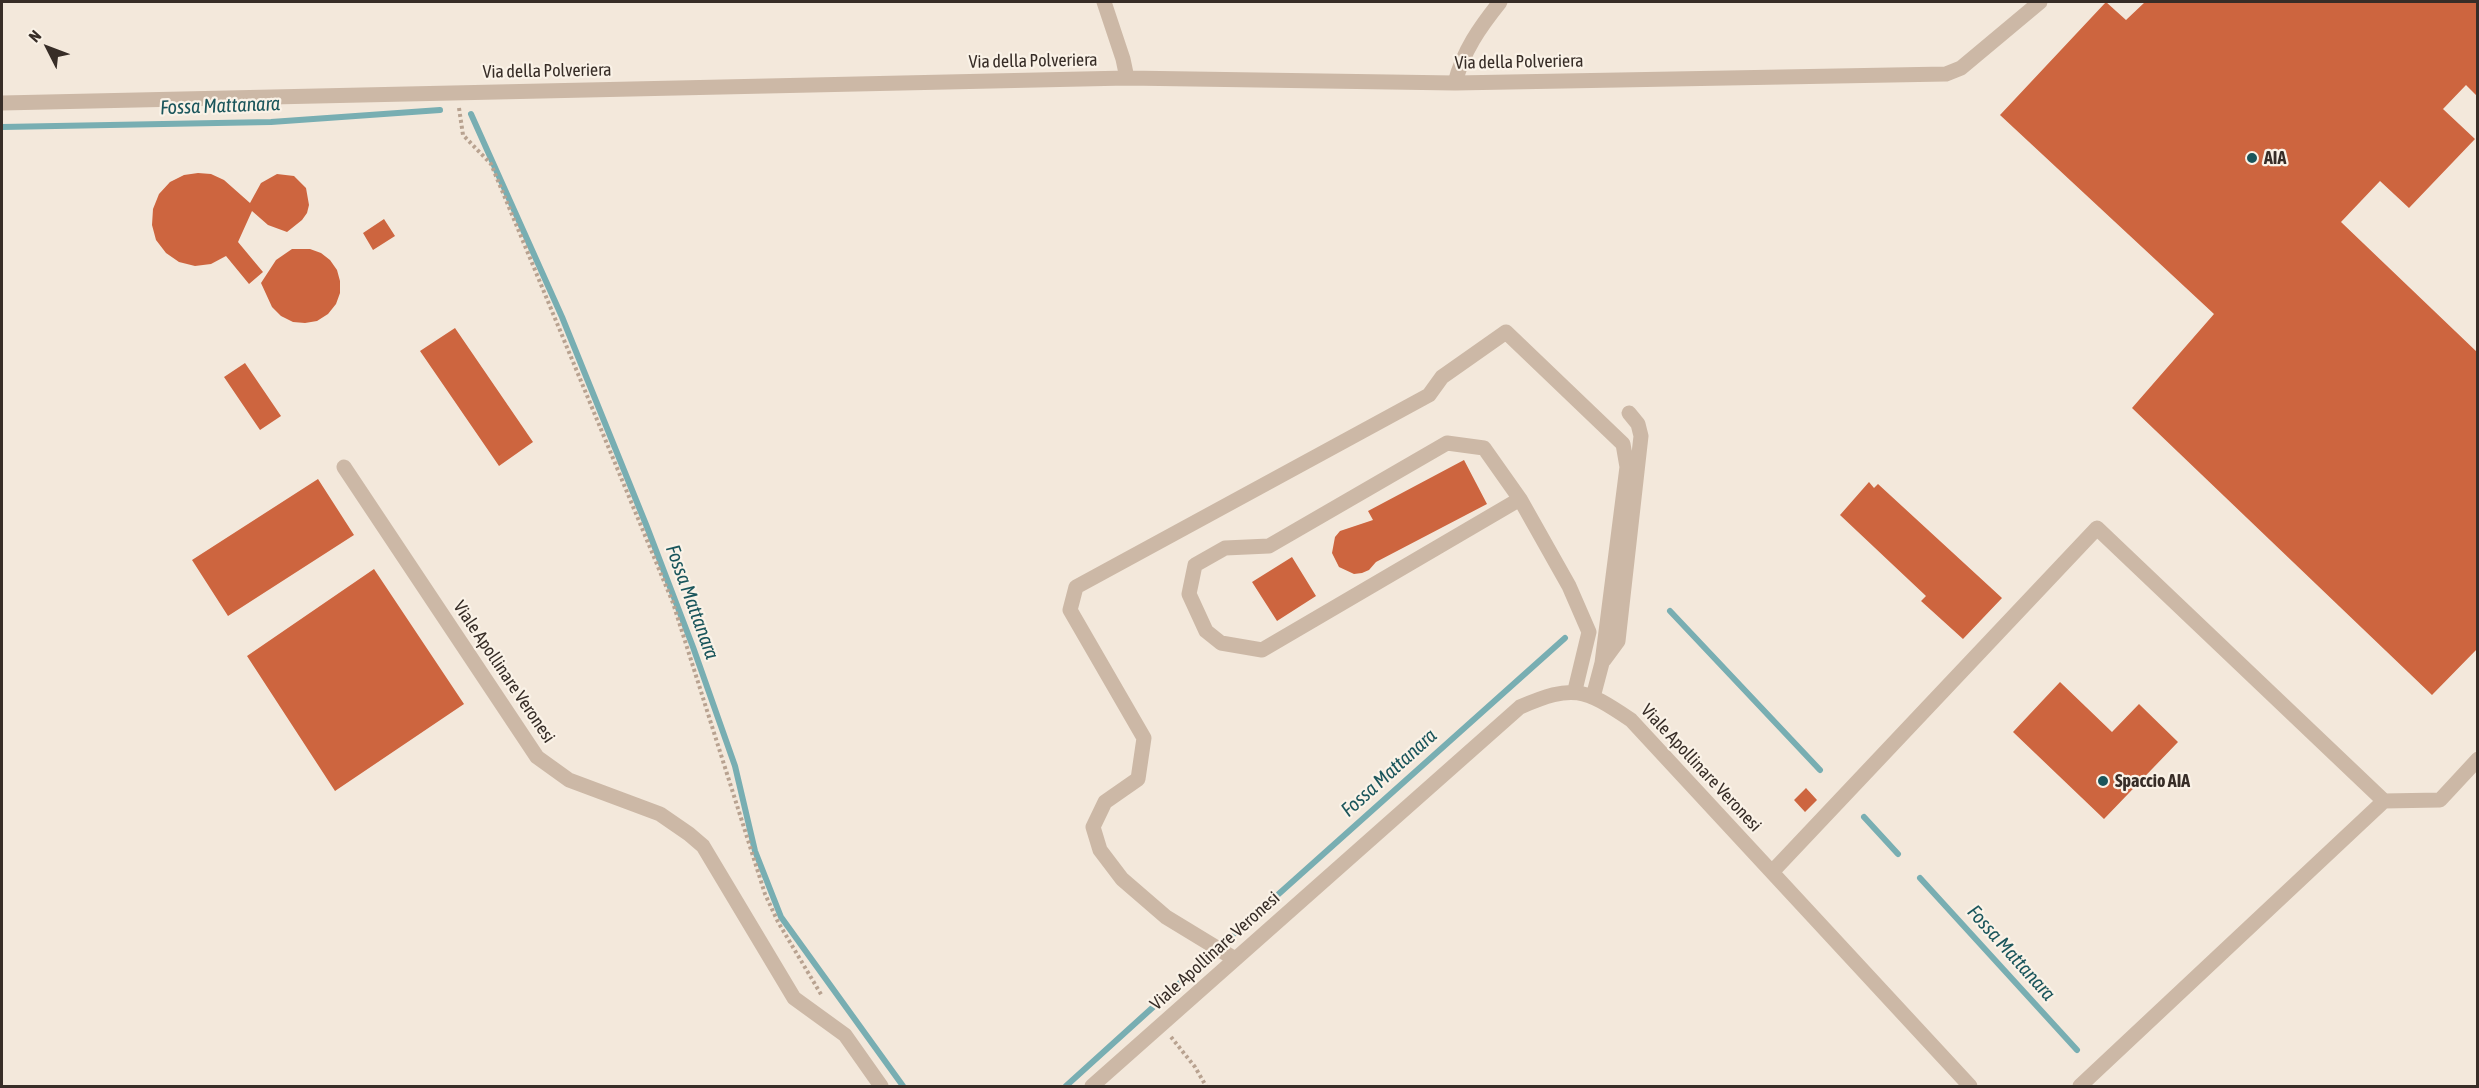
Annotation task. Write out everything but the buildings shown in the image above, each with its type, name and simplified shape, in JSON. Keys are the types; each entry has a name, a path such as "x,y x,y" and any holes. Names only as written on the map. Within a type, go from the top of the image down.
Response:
{"street":[{"path":"1104,2 1127,78"},
{"path":"1455,83 1460,63 1475,33 1500,2"},
{"name":"Via della Polveriera","path":"2,103 1127,78 1455,83 1951,74 2040,2"},
{"path":"1235,959 1166,917 1122,879 1100,850 1093,827 1105,802 1138,780 1144,738 1070,610 1076,587 1429,395 1442,377 1506,332 1623,444 1627,467 1602,663 1593,697"},
{"path":"1602,663 1618,641 1640,447 1641,436 1638,424 1629,413"},
{"path":"1520,499 1262,650 1221,643 1206,631 1189,594 1195,565 1225,548 1269,546 1447,443 1484,448 1520,499 1569,586 1589,632 1575,690"},
{"name":"Viale Apollinare Veronesi","path":"344,467 537,757 569,780 660,814 703,846 794,998 845,1035 881,1086"},
{"path":"1772,872 2097,528 2384,801"},
{"name":"Viale Apollinare Veronesi","path":"1092,1086 1520,707 1551,694 1575,690 1604,701 1631,720 1970,1086"},
{"path":"2080,1086 2384,801 2439,800 2478,759"}],"path":[{"path":"457,93 463,135 491,164 673,603 765,894 778,922 827,1005"},
{"path":"1161,1025 1195,1067 1206,1086"}],"waterway":[{"name":"Fossa Mattanara","path":"2,127 271,122 440,110"},
{"name":"Fossa Mattanara","path":"471,114 562,317 647,527 735,766 755,851 781,917 903,1086"},
{"name":"Fossa Mattanara","path":"1670,611 1820,770"},
{"name":"Fossa Mattanara","path":"1235,933 1565,638"},
{"name":"Fossa Mattanara","path":"1864,817 1898,854"},
{"name":"Fossa Mattanara","path":"1920,878 2077,1050"},
{"name":"Fossa Mattanara","path":"1066,1086 1204,961"}],"place":[{"name":"AIA","path":"2252,158"},
{"name":"Spaccio AIA","path":"2103,781"}]}
